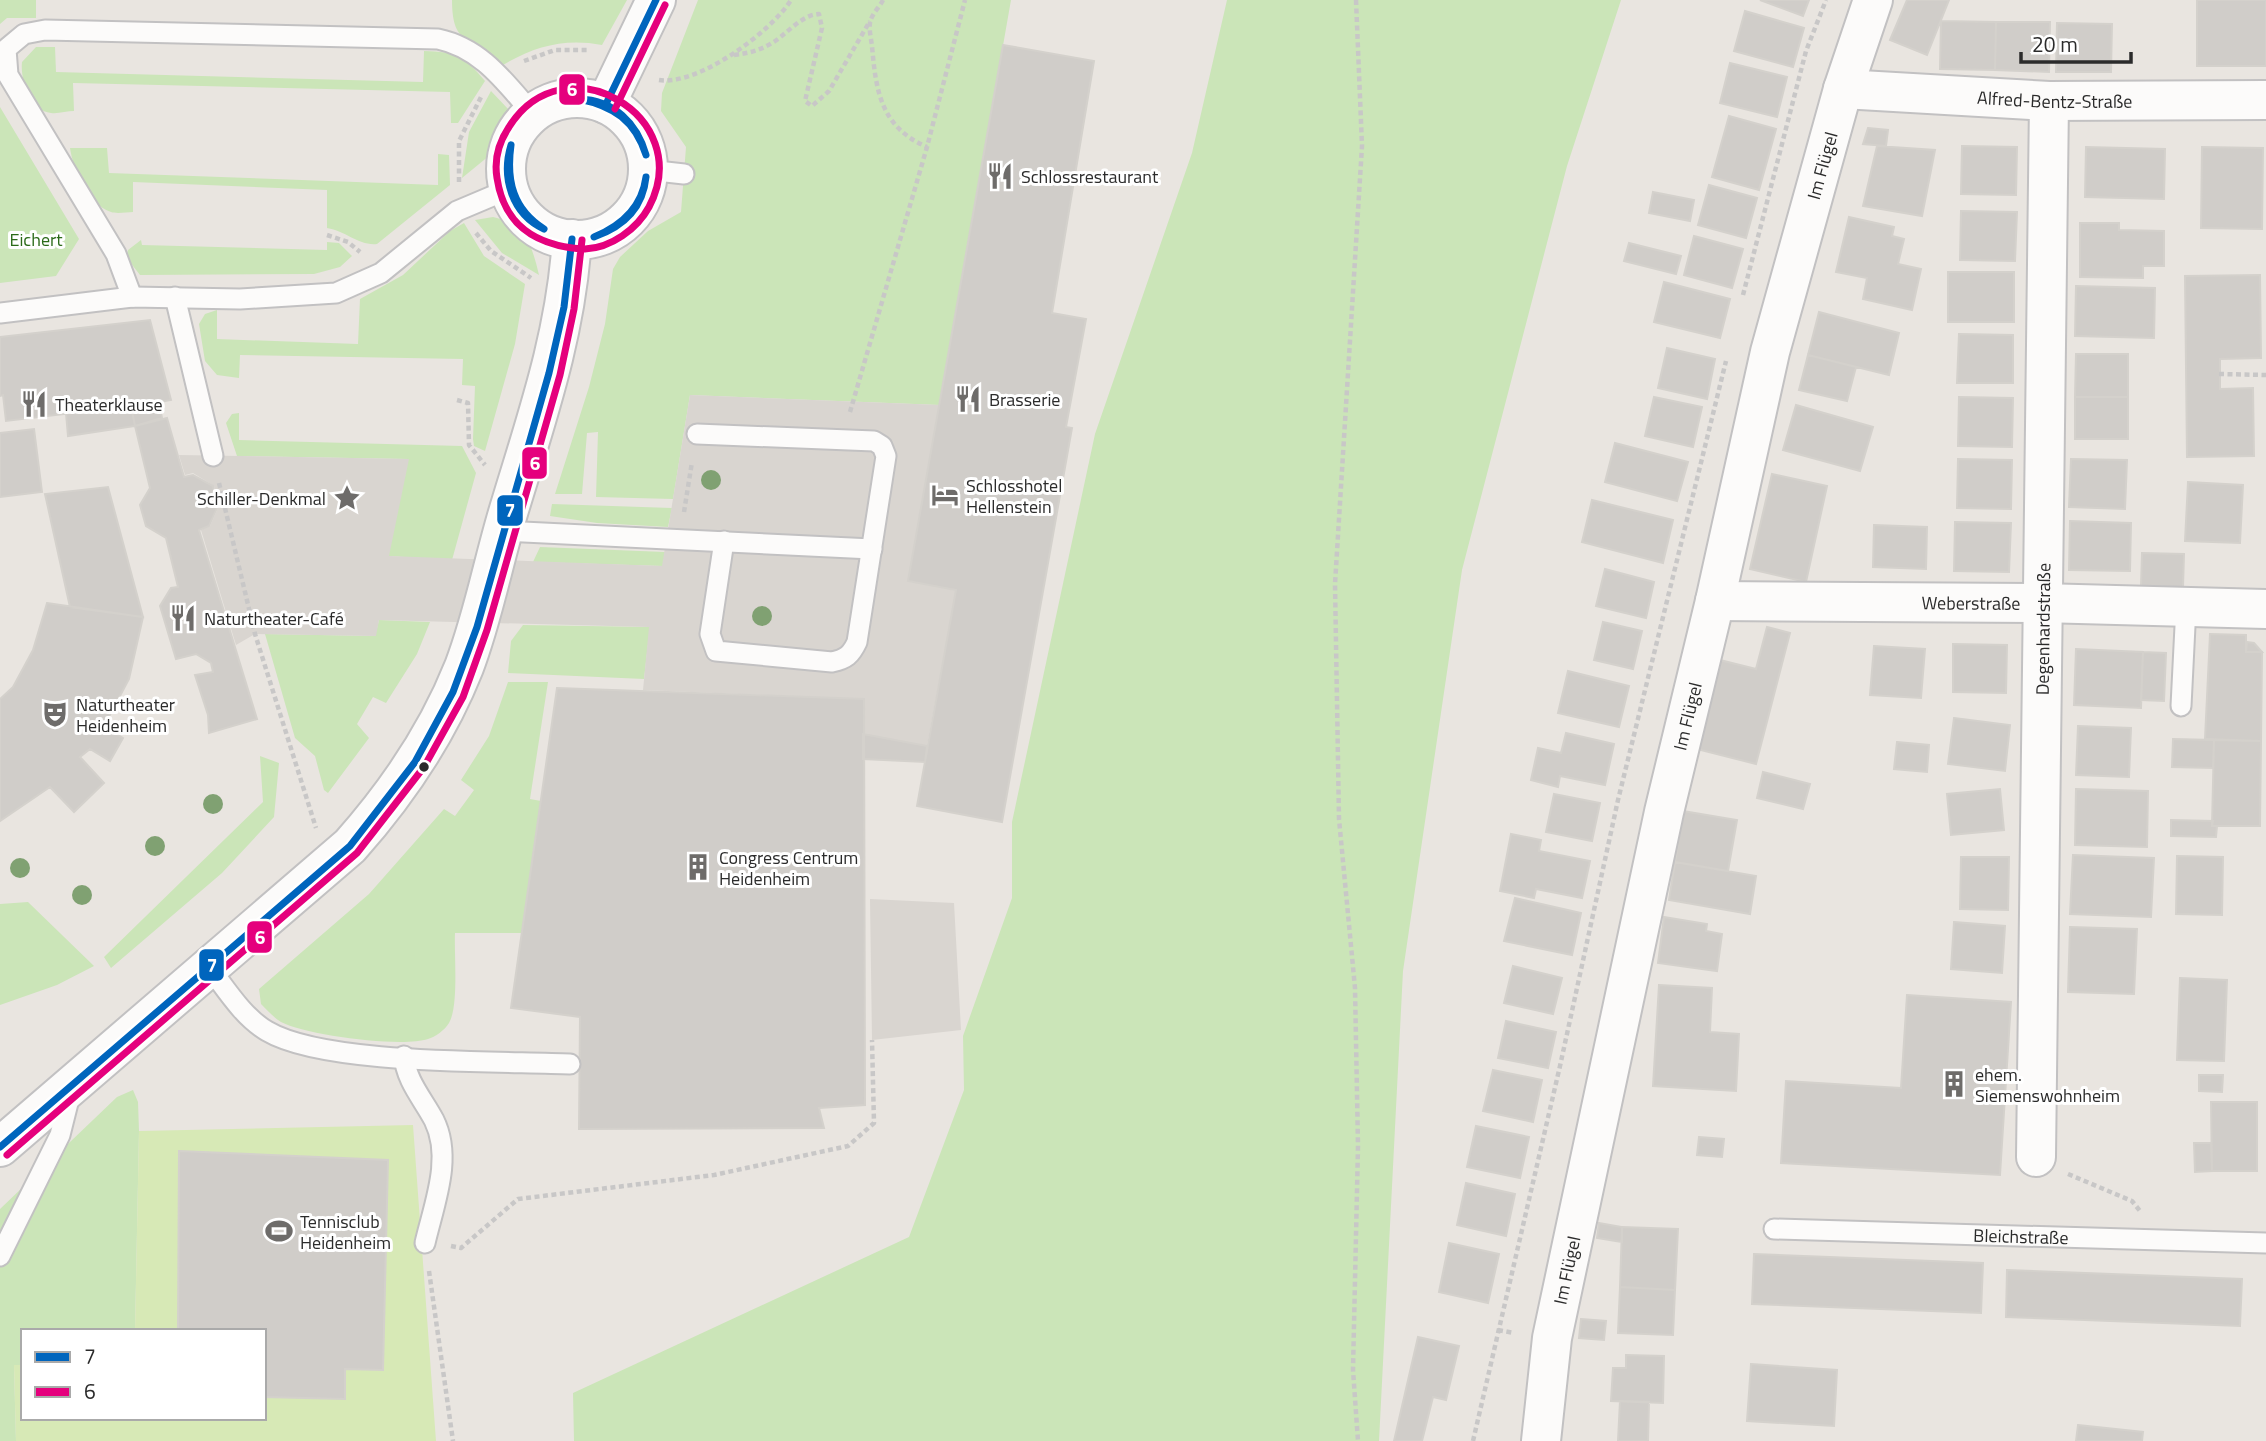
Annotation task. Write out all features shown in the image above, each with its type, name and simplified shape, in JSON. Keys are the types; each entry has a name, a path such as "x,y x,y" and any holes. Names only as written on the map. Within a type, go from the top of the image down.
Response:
{"street":[{"path":"606,104 656,0"},
{"name":"Im Flügel","path":"1541,1441 1552,1338 1664,812 1715,601 1770,352 1843,89 1873,0"},
{"name":"Alfred-Bentz-Straße","path":"1843,89 2049,101 2266,100"},
{"path":"567,99 585,99 606,104 622,114 636,130 645,149 666,172 643,195 629,217 608,233 572,239 556,236 532,223 518,207 509,189 506,168 510,147 518,129 533,113 549,104 567,99"},
{"name":"Degenhardstraße","path":"2036,1157 2049,101"},
{"path":"0,1147 350,846 389,800 438,723 464,666 553,363 569,288 572,239"},
{"name":"Weberstraße","path":"1715,601 2041,603 2266,609"}],"lane":[{"path":"132,297 116,254 8,75 6,50 24,34 45,30 438,38 475,52 533,113"},
{"path":"0,313 132,297 291,298 337,293 381,273 438,224 464,207 509,189"},
{"path":"175,297 212,456"},
{"path":"696,434 874,441 882,446 886,456 857,642 851,654 832,662 721,654 716,651 710,634 724,541"},
{"path":"502,531 872,549"},
{"path":"2181,706 2186,607"},
{"path":"209,967 257,1022 289,1042 321,1049 404,1056 570,1064"},
{"path":"404,1056 412,1083 436,1124 441,1145 443,1164 425,1243"},
{"path":"0,1256 60,1135 72,1083"},
{"name":"Bleichstraße","path":"1774,1229 2266,1243"}],"path":[{"path":"732,56 791,0"},
{"path":"625,65 652,79 666,81 696,72 732,56 753,53 772,43 807,17 819,14 822,28 806,101 812,106 829,91 883,0"},
{"path":"845,440 852,398 927,146 965,0"},
{"path":"1356,0 1362,146 1335,584 1339,818 1355,989 1358,1146 1353,1370 1358,1441"},
{"path":"1740,307 1806,51 1826,0"},
{"path":"870,21 875,76 886,110 906,137 927,146"},
{"path":"450,139 459,141"},
{"path":"464,207 479,238 505,263 530,278 569,288"},
{"path":"1473,1441 1560,1066 1621,786 1727,359"},
{"path":"2220,374 2266,375"},
{"path":"457,400 468,403 467,436 479,462 519,477"},
{"path":"680,539 696,434"},
{"path":"212,456 255,634 328,865"},
{"path":"453,1441 425,1243 461,1248 518,1199 714,1175 848,1146 874,1123 872,1040"},
{"path":"2036,1157 2060,1158 2066,1174 2132,1201 2168,1240"}],"green space":[{"path":"0,0 36,0 36,18 7,18 0,24"},
{"path":"452,0 627,0 602,45 551,45 503,65 460,35 453,16"},
{"path":"698,0 1011,0 940,405 690,395 673,499 596,497 598,432 587,433 582,494 555,494 589,387 605,324 613,269 620,257 648,231 681,212 686,147 661,111 662,93"},
{"path":"1227,0 1621,0 1567,166 1462,570 1403,971 1379,1441 574,1441 573,1393 909,1237 964,1090 963,1036 1012,898 1012,822 1095,434 1192,153"},
{"path":"36,47 55,47 56,72 423,82 424,51 459,57 485,81 458,123 451,123 450,92 73,83 74,111 51,113 37,107 28,93 23,77 22,62"},
{"path":"491,91 509,110 495,151 462,178 469,132"},
{"name":"Eichert","path":"0,107 79,239 56,276 0,283"},
{"path":"70,148 107,148 109,173 438,185 438,154 449,155 450,185 377,244 370,244 327,228 327,190 133,182 133,212 111,212 95,202 83,185 74,166"},
{"path":"493,217 513,225 525,237 539,275 502,253 475,220"},
{"path":"464,223 484,256 525,284 515,344 485,451 474,446 475,386 462,385 463,359 240,355 239,378 217,375 205,361 199,324 205,314 217,310 217,339 358,344 360,299 403,275 450,231"},
{"path":"141,240 142,245 327,250 327,242 339,243 352,256 340,267 314,274 140,275 126,257 128,250"},
{"path":"239,413 239,440 462,446 476,473 452,560 388,556 408,459 237,456 226,423 232,414"},
{"path":"552,504 672,508 668,527 597,523 550,516"},
{"path":"540,547 665,552 663,566 533,562"},
{"path":"379,620 430,622 417,654 386,703 373,697 357,724 369,738 328,793 324,790 315,756 295,738 265,634 375,636"},
{"path":"523,625 650,627 644,679 508,673 511,641"},
{"path":"508,682 548,682 530,799 541,801 522,933 455,933 455,993 452,1015 445,1028 431,1038 397,1042 353,1039 293,1027 281,1022 261,1004 259,989 369,894 444,809 455,816 474,790 461,780 489,736"},
{"path":"260,756 279,763 274,817 222,873 111,968 104,957 263,802"},
{"path":"28,902 94,966 57,985 0,1005 0,904"},
{"path":"133,1090 138,1102 135,1329 21,1329 21,1365 14,1366 16,1441 0,1441 0,1209 117,1097"},
{"name":"Tennisclub Heidenheim","path":"413,1125 436,1441 16,1441 14,1365 21,1365 21,1420 266,1420 266,1329 135,1329 139,1131"}],"shaded area":[{"path":"690,395 940,405 909,581 956,590 927,746 863,734 863,699 643,690 649,627 379,620 376,636 255,634 236,645 201,530 210,526 218,508 214,486 193,473 185,475 179,455 409,459 389,556 662,566"},
{"path":"870,899 954,903 961,1030 872,1040"}],"building":[{"path":"1760,0 1809,0 1803,16"},
{"path":"1907,0 1949,0 1927,55 1890,40"},
{"path":"2197,0 2266,0 2266,66 2197,66"},
{"path":"1745,11 1804,28 1793,67 1734,51"},
{"path":"1941,21 1996,22 1995,70 1940,69"},
{"path":"1996,22 2050,22 2049,72 1995,70"},
{"path":"2057,23 2112,24 2111,72 2056,72"},
{"path":"1003,45 1094,61 1052,313 1086,319 1066,427 1072,428 1002,822 917,806 956,590 908,581"},
{"path":"1730,63 1787,77 1777,117 1720,103"},
{"path":"1729,116 1776,129 1759,190 1712,177"},
{"path":"1868,128 1888,130 1886,146 1863,144"},
{"path":"1877,146 1935,150 1922,216 1863,206"},
{"path":"1962,146 2017,147 2016,195 1961,194"},
{"path":"2086,147 2165,149 2164,199 2085,197"},
{"path":"2202,147 2263,148 2262,229 2201,228"},
{"path":"1709,185 1757,198 1746,238 1698,225"},
{"path":"1653,192 1694,200 1690,221 1649,213"},
{"path":"1961,211 2017,212 2015,261 1960,260"},
{"path":"1849,217 1894,227 1892,236 1904,239 1898,264 1921,269 1912,310 1863,299 1867,278 1836,272"},
{"path":"2080,223 2119,223 2119,230 2164,231 2164,266 2143,266 2143,278 2080,277"},
{"path":"1694,236 1743,249 1732,288 1684,275"},
{"path":"1629,243 1681,256 1676,274 1624,261"},
{"path":"1948,272 2014,272 2014,322 1948,322"},
{"path":"2260,275 2261,358 2220,359 2220,389 2253,388 2254,456 2187,457 2185,276"},
{"path":"1664,282 1730,299 1720,338 1654,322"},
{"path":"2076,286 2155,288 2154,338 2075,336"},
{"path":"1819,312 1899,333 1889,375 1808,355"},
{"path":"150,320 171,400 159,402 162,418 135,426 131,406 6,421 3,395 0,396 0,337"},
{"path":"1959,334 2013,335 2013,383 1957,383"},
{"path":"1667,348 1715,359 1707,399 1658,388"},
{"path":"2076,354 2128,354 2128,397 2075,397"},
{"path":"1808,355 1856,367 1847,401 1799,390"},
{"path":"1654,397 1702,407 1693,447 1645,436"},
{"path":"1959,397 2013,398 2012,447 1958,446"},
{"path":"2075,397 2128,397 2128,439 2075,439"},
{"path":"1796,405 1873,427 1860,471 1783,450"},
{"path":"131,406 135,426 68,436 66,413"},
{"path":"167,418 184,477 193,475 213,486 217,508 209,526 199,530 257,719 209,733 208,715 195,675 213,672 211,663 196,654 176,659 160,606 171,588 178,587 166,538 146,526 140,505 150,488 135,426"},
{"path":"34,429 42,492 0,497 0,433"},
{"path":"1615,443 1688,462 1677,501 1605,482"},
{"path":"1958,459 2012,460 2011,509 1957,508"},
{"path":"2071,459 2127,460 2125,509 2069,507"},
{"path":"1772,474 1827,486 1806,582 1750,569"},
{"path":"2188,482 2243,485 2240,543 2185,541"},
{"path":"108,487 143,617 70,607 45,494"},
{"path":"1592,500 1673,520 1663,563 1582,542"},
{"path":"2070,521 2131,523 2130,571 2069,570"},
{"path":"1955,522 2011,523 2009,572 1954,571"},
{"path":"1874,525 1927,527 1926,569 1873,567"},
{"path":"2142,553 2184,554 2183,587 2141,586"},
{"path":"1605,569 1654,582 1646,618 1596,606"},
{"name":"Naturtheater Heidenheim","path":"47,603 143,617 129,679 104,726 123,738 110,761 90,749 80,757 104,783 74,812 50,787 0,821 0,699 13,687 33,650"},
{"path":"1603,622 1642,631 1633,669 1594,660"},
{"path":"1767,627 1790,633 1756,764 1697,749 1720,660 1756,669"},
{"path":"2210,634 2246,635 2246,652 2262,652 2261,741 2205,739"},
{"path":"2247,642 2254,643 2262,652 2246,652"},
{"path":"1953,644 2007,645 2006,693 1953,692"},
{"path":"1874,646 1925,649 1921,698 1870,695"},
{"path":"2076,649 2143,652 2141,708 2074,705"},
{"path":"2143,652 2166,653 2164,701 2141,700"},
{"path":"1568,671 1629,686 1619,727 1558,713"},
{"name":"Congress Centrum Heidenheim","path":"557,688 864,699 865,1105 819,1108 824,1128 579,1129 580,1017 511,1008"},
{"path":"1954,718 2010,725 2005,771 1948,764"},
{"path":"2078,726 2131,728 2129,777 2076,775"},
{"path":"1566,733 1614,744 1605,785 1560,776 1558,787 1531,780 1538,748 1561,753"},
{"path":"863,734 927,746 925,762 863,759"},
{"path":"2173,739 2214,740 2213,768 2172,767"},
{"path":"2214,740 2261,741 2260,826 2212,826"},
{"path":"1897,742 1929,745 1927,772 1894,769"},
{"path":"1763,772 1810,784 1803,809 1757,798"},
{"path":"2000,789 2004,830 1951,835 1947,794"},
{"path":"2076,789 2148,791 2147,847 2075,845"},
{"path":"1554,794 1600,803 1592,841 1546,832"},
{"path":"1683,811 1737,820 1728,871 1675,862"},
{"path":"2171,820 2213,821 2212,826 2217,826 2216,837 2171,836"},
{"path":"1511,834 1541,840 1539,851 1590,861 1582,898 1536,889 1534,898 1500,891"},
{"path":"2073,855 2154,858 2151,917 2070,914"},
{"path":"2177,856 2223,857 2222,915 2176,914"},
{"path":"1961,857 2009,857 2008,910 1960,909"},
{"path":"1675,862 1756,876 1750,914 1669,900"},
{"path":"1515,898 1581,913 1572,955 1504,941"},
{"path":"1664,917 1707,924 1706,931 1722,934 1717,971 1658,963"},
{"path":"1954,922 2005,926 2002,973 1951,969"},
{"path":"2070,927 2137,929 2134,994 2068,992"},
{"path":"1513,966 1562,978 1553,1014 1504,1003"},
{"path":"2180,978 2227,980 2224,1061 2177,1060"},
{"path":"1659,985 1712,988 1710,1032 1739,1034 1736,1091 1653,1086"},
{"name":"ehem. Siemenswohnheim","path":"1907,995 2011,1002 2000,1175 1781,1163 1786,1081 1901,1088"},
{"path":"1506,1021 1556,1032 1548,1068 1498,1058"},
{"path":"1493,1070 1542,1080 1533,1122 1483,1111"},
{"path":"2199,1075 2223,1075 2222,1092 2199,1091"},
{"path":"2211,1102 2257,1102 2257,1171 2212,1171"},
{"path":"1476,1126 1529,1137 1520,1178 1467,1167"},
{"path":"1699,1137 1724,1139 1722,1157 1697,1155"},
{"path":"2194,1143 2211,1143 2212,1171 2195,1172"},
{"path":"179,1151 388,1160 383,1370 345,1369 345,1399 266,1397 266,1329 178,1329"},
{"path":"1466,1183 1515,1194 1506,1236 1457,1225"},
{"path":"1599,1223 1622,1227 1622,1242 1597,1238"},
{"path":"1622,1227 1678,1229 1675,1290 1620,1287"},
{"path":"1449,1243 1499,1254 1488,1303 1439,1292"},
{"path":"1754,1254 1983,1263 1981,1313 1752,1304"},
{"path":"2007,1270 2242,1279 2240,1326 2006,1317"},
{"path":"1620,1287 1675,1290 1673,1335 1618,1333"},
{"path":"1581,1319 1606,1321 1604,1340 1579,1338"},
{"path":"1418,1337 1459,1346 1446,1400 1433,1397 1422,1441 1394,1441"},
{"path":"1626,1355 1664,1356 1663,1403 1611,1401 1613,1368 1626,1368"},
{"path":"1751,1364 1837,1370 1834,1426 1747,1421"},
{"path":"1620,1401 1649,1402 1648,1441 1618,1441"},
{"path":"2078,1425 2143,1432 2142,1441 2076,1441"}],"transit line":[{"name":"7","path":"606,104 656,0"},
{"name":"6","path":"615,109 665,5"},
{"name":"6","path":"581,249 550,243 525,230 507,209 497,178 498,151 509,127 533,101 561,90 590,90 618,100 640,118 655,144 659,174 644,215 630,230 614,241 585,249"},
{"name":"7","path":"579,99 603,106 622,117 636,133 646,155"},
{"name":"7","path":"579,99 603,104 622,115 637,133 646,155"},
{"name":"7","path":"511,145 510,171 514,193 525,212 544,229"},
{"name":"7","path":"511,145 507,170 512,194 524,214 544,229"},
{"name":"7","path":"594,237 629,214 640,197 646,177"},
{"name":"7","path":"594,237 614,228 630,215 641,198 646,177"},
{"name":"7","path":"0,1147 350,846 415,762 453,692 477,627 549,373 564,307 572,239"},
{"name":"6","path":"7,1155 357,853 424,767 463,697 487,630 560,375 574,309 582,240"}],"place":[{"name":"Schlossrestaurant","path":"1000,176"},
{"name":"Brasserie","path":"968,399"},
{"name":"Theaterklause","path":"34,404"},
{"name":"Schlosshotel Hellenstein","path":"945,495"},
{"name":"Schiller-Denkmal","path":"347,498"},
{"name":"Naturtheater-Café","path":"183,618"},
{"name":"Naturtheater Heidenheim","path":"55,714"},
{"name":"Congress Centrum Heidenheim","path":"698,867"},
{"name":"ehem. Siemenswohnheim","path":"1954,1084"},
{"name":"Tennisclub Heidenheim","path":"279,1231"}]}
